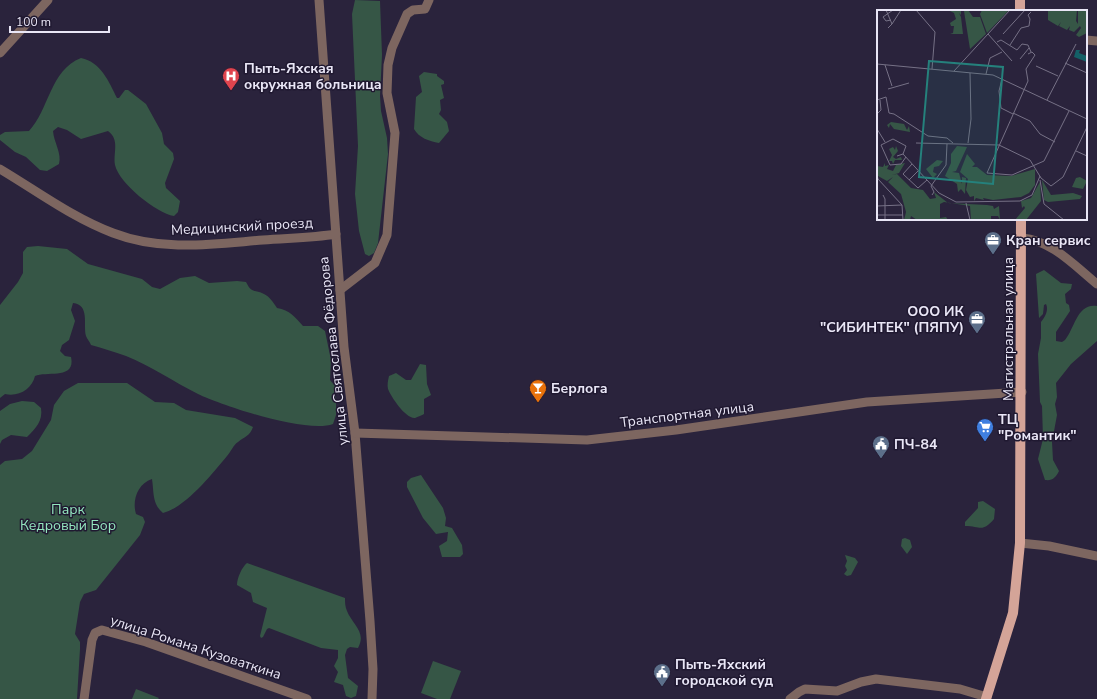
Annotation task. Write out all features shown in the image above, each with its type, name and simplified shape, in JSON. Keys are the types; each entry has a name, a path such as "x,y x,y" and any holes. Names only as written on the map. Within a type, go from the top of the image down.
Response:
{"main road":[{"name":"Магистральная улица","path":"986,698 1012,613 1020,543 1022,220"}],"street":[{"path":"0,52 48,0"},
{"name":"улица Святослава Фёдорова","path":"319,0 344,347 355,433 370,621 373,669 372,699"},
{"path":"340,290 375,263 386,235 395,133 387,94 388,65 392,48 407,14 411,11 424,9 429,0"},
{"path":"1087,40 1097,41"},
{"name":"Медицинский проезд","path":"0,169 88,222 113,234 143,242 172,245 198,245 336,234"},
{"path":"1022,238 1035,240 1050,247 1097,284"},
{"name":"Транспортная улица","path":"355,433 587,440 676,430 867,402 1022,392"},
{"path":"1020,543 1050,546 1097,556"},
{"name":"улица Романа Кузоваткина","path":"84,699 92,640 95,633 102,630 146,642 307,699"},
{"path":"790,699 805,689 837,690 861,682 876,680 960,689 986,698"}],"green space":[{"path":"355,0 380,1 382,55 380,96 388,154 378,243 374,253 369,256 365,254 359,231 355,194 358,146 352,14"},
{"path":"81,58 88,60 99,68 107,79 117,98 119,98 125,90 128,90 146,104 162,133 164,144 173,153 174,159 165,183 166,188 180,201 178,212 174,216 166,214 148,203 123,180 115,165 114,138 108,131 81,139 67,130 58,127 53,131 59,152 59,164 47,171 40,170 26,157 15,152 0,140 0,135 5,132 29,131 36,122 56,81 71,64"},
{"path":"424,72 437,74 437,76 444,81 444,84 441,85 444,98 440,100 441,110 439,114 447,122 449,131 439,143 425,139 414,129 416,97 422,92 419,76"},
{"path":"38,246 67,249 88,264 142,279 152,287 160,289 180,278 195,276 209,283 237,281 246,282 252,290 266,295 277,308 289,312 303,326 318,326 325,331 331,360 330,380 336,387 336,415 333,424 321,426 286,422 226,405 198,394 144,364 126,356 91,345 86,336 84,311 78,304 73,303 71,310 75,321 69,340 62,345 60,351 65,356 71,357 69,369 65,372 35,376 31,385 24,391 10,395 5,394 0,398 0,305 23,273 23,252 27,247"},
{"path":"1044,270 1061,283 1072,284 1071,289 1065,294 1066,303 1069,305 1070,311 1056,332 1056,341 1062,342 1065,340 1077,317 1085,308 1097,306 1097,341 1071,364 1056,383 1057,397 1055,404 1057,415 1052,442 1053,460 1059,471 1054,478 1050,480 1045,480 1038,459 1043,439 1038,354 1041,338 1041,322 1047,309 1046,304 1044,305 1043,314 1039,318 1036,274"},
{"path":"420,364 426,365 427,384 431,395 424,399 424,414 415,418 407,415 395,402 388,389 388,382 389,376 396,373 406,380 411,380"},
{"name":"Парк Кедровый Бор","path":"78,383 127,383 155,402 174,403 186,410 235,418 253,427 249,434 236,443 214,472 198,489 172,510 163,513 157,506 154,498 152,479 147,481 139,489 135,499 135,509 136,514 143,517 145,522 140,535 96,590 84,594 80,602 75,634 80,642 77,699 0,699 0,465 5,461 22,459 32,451 51,420 54,405 64,391"},
{"path":"22,401 34,402 41,408 40,421 27,437 11,435 2,440 0,444 0,411 10,404"},
{"path":"421,475 443,508 446,518 445,526 452,528 462,545 463,554 460,557 442,557 439,546 447,541 448,532 436,534 423,518 407,487 407,482 411,478"},
{"path":"983,501 995,509 994,519 987,526 981,528 965,526 965,522 978,508 978,502"},
{"path":"905,538 910,540 912,547 907,554 901,546 902,539"},
{"path":"845,555 855,558 858,562 851,575 847,576 844,574 847,570 845,566 847,561"},
{"path":"247,563 345,598 346,609 349,616 358,628 361,637 358,648 350,647 347,649 345,655 348,678 358,686 356,696 351,698 346,696 343,685 334,682 338,672 334,666 338,658 338,650 321,648 269,628 261,638 260,636 267,608 253,602 251,593 237,585 240,573"},
{"path":"433,661 461,671 450,699 437,699 421,693"},
{"path":"136,689 159,698 132,699"}],"place":[{"name":"Пыть-Яхская окружная больница","path":"231,91"},
{"name":"Кран сервис","path":"993,255"},
{"name":"ООО ИК \"СИБИНТЕК\" (ПЯПУ)","path":"977,334"},
{"name":"Берлога","path":"538,403"},
{"name":"ТЦ \"Романтик\"","path":"985,442"},
{"name":"ПЧ-84","path":"881,459"},
{"name":"Пыть-Яхский городской суд","path":"662,687"}]}
